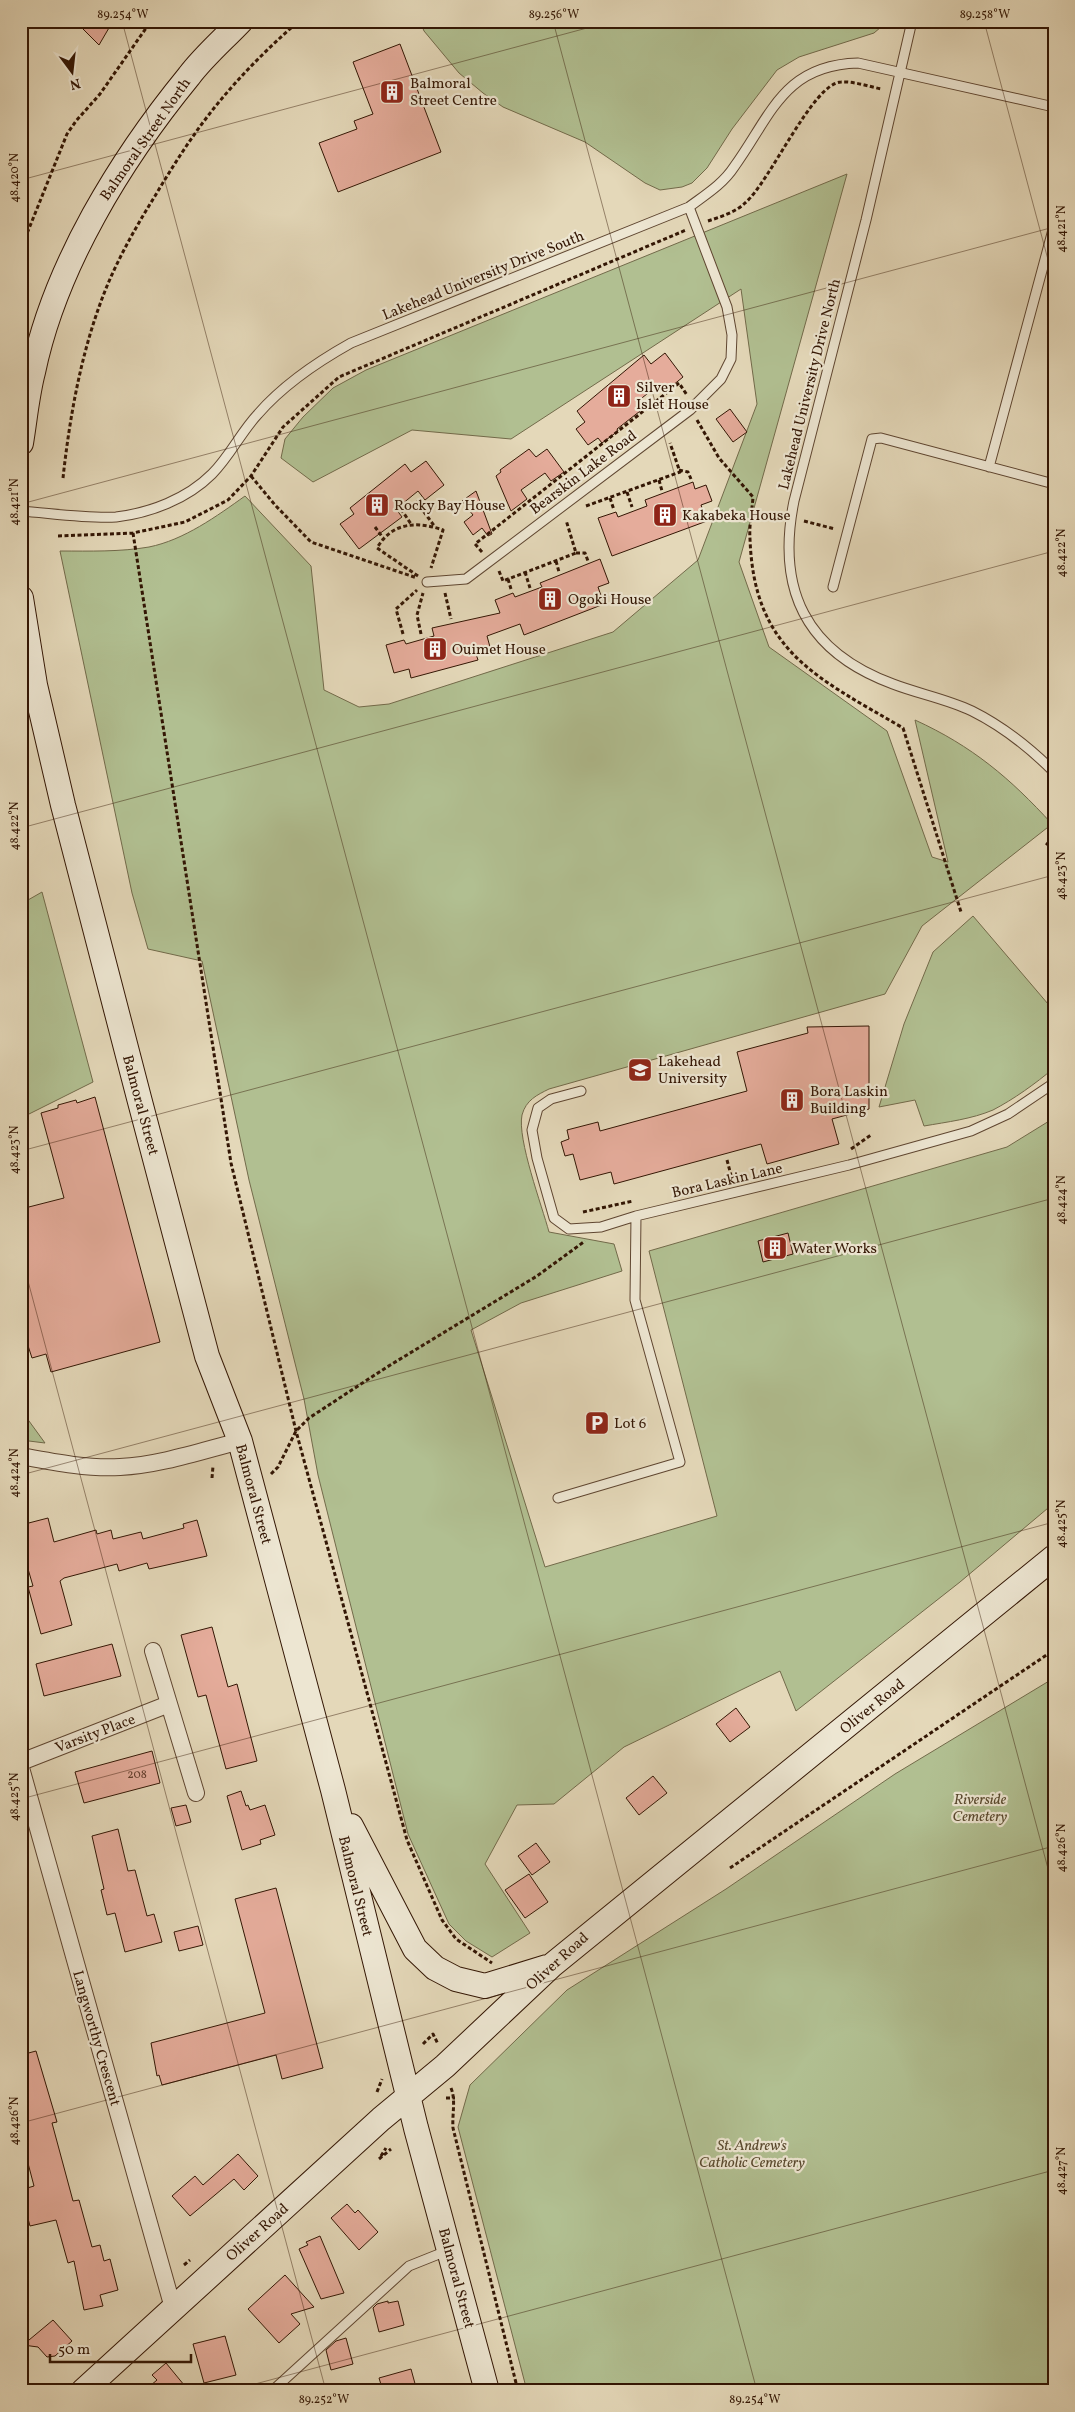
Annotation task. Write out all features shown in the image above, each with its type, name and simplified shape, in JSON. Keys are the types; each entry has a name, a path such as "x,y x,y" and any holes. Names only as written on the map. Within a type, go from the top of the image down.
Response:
{"main road":[{"name":"Balmoral Street North","path":"21,443 33,371 55,299 80,242 109,188 150,128 190,75 241,21"},
{"name":"Balmoral Street","path":"21,598 35,685 63,805 139,1098 208,1356 240,1441 333,1790 408,2097 488,2391"},
{"name":"Oliver Road","path":"83,2391 551,1966 1054,1557"},
{"path":"333,1790 415,1949 435,1968 456,1979 485,1986 551,1966"}],"street":[{"path":"21,1456 62,1464 120,1468 172,1458 240,1441"},
{"path":"152,1651 196,1793"},
{"name":"Varsity Place","path":"21,1762 169,1704"},
{"name":"Langworthy Crescent","path":"21,1768 173,2308"}],"lane":[{"path":"900,71 912,21"},
{"name":"Lakehead University Drive South","path":"21,511 114,517 151,510 191,491 212,474 258,414 302,373 326,357 377,332 689,207 723,182 774,102 801,78 826,66 858,63 1054,106"},
{"name":"Lakehead University Drive North","path":"900,71 790,518 788,558 794,591 807,619 825,644 862,671 893,684 971,711 998,725 1030,748 1054,772"},
{"name":"Bearskin Lake Road","path":"427,582 466,579 694,406 721,379 731,359 732,334 727,307 689,207"},
{"path":"989,467 1054,226"},
{"path":"833,587 872,439 881,438 1054,484"},
{"name":"Bora Laskin Lane","path":"581,1091 551,1099 538,1108 532,1130 536,1158 554,1218 569,1228 600,1227 636,1216 850,1165 971,1130 1008,1114 1054,1083"},
{"path":"558,1498 680,1462 635,1300 636,1216"},
{"path":"272,2391 409,2266 449,2250"}],"path":[{"path":"21,258 26,236 67,134 100,94 151,21"},
{"path":"63,478 82,366 106,287 130,236 174,165 218,102 271,46 299,21"},
{"path":"58,536 133,533 185,522 228,500 251,476 283,427 339,377 745,204 762,184 808,110 831,85 840,82 896,91"},
{"path":"588,561 585,553 576,553 503,581 491,560 475,544 679,383 694,406"},
{"path":"664,428 679,470"},
{"path":"679,470 688,472 691,479"},
{"path":"577,510 680,472 679,470"},
{"path":"251,476 274,506 312,542 427,582"},
{"path":"659,480 662,491"},
{"path":"627,492 632,507"},
{"path":"610,498 614,510"},
{"path":"416,501 435,527"},
{"path":"401,509 411,524"},
{"path":"571,514 565,518 576,553"},
{"path":"790,518 848,532"},
{"path":"421,634 417,615 443,530 428,524 411,524 400,527 383,538 377,548 427,582"},
{"path":"375,527 383,538"},
{"path":"133,533 230,1163 296,1431 407,1840 435,1905 456,1939 497,1966"},
{"path":"556,561 559,572"},
{"path":"525,572 530,588"},
{"path":"508,579 511,589"},
{"path":"442,581 451,619"},
{"path":"403,634 396,609 427,582"},
{"path":"1046,843 1053,849"},
{"path":"727,1160 732,1181"},
{"path":"606,1211 609,1206"},
{"path":"270,1474 278,1468 296,1431 309,1418 387,1367 538,1276 591,1236"},
{"path":"212,1478 214,1473 213,1465"},
{"path":"730,1868 1054,1650"},
{"path":"423,2044 433,2034 438,2044"},
{"path":"377,2092 380,2081"},
{"path":"451,2087 455,2098 452,2111 453,2128 518,2391"},
{"path":"446,2098 455,2098"},
{"path":"386,2148 379,2158 391,2149"},
{"path":"184,2265 190,2260"}],"green space":[{"path":"420,21 888,21 874,33 799,57 777,70 732,129 707,168 692,183 682,187 660,190 645,183 585,142 503,107 483,93 459,73 424,31"},
{"path":"847,174 739,562 769,647 887,731 932,857 948,862 915,720 955,741 989,764 1021,792 1052,824 922,926 885,994 549,1089 540,1093 526,1105 522,1115 521,1126 523,1140 549,1232 614,1244 622,1271 521,1303 471,1330 545,1567 717,1516 649,1251 1007,1147 1054,1118 1054,1503 960,1582 796,1711 780,1671 624,1747 554,1804 517,1805 485,1864 530,1933 492,1957 466,1941 449,1924 408,1834 318,1475 304,1399 249,1180 202,961 148,949 132,893 60,551 127,550 162,544 200,526 245,496 311,566 324,690 359,707 389,704 613,632 698,560 757,404 741,289 511,439 412,430 313,482 281,458 285,439 303,417 333,388 366,370"},
{"path":"42,892 93,1082 21,1118 21,904"},
{"path":"973,916 1054,1011 1054,1068 1024,1091 993,1110 968,1118 924,1126 915,1100 879,1107 904,1024 933,952"},
{"path":"21,1410 45,1443 21,1440"},
{"name":"St. Andrew's Catholic Cemetery","path":"1054,1678 1054,2391 527,2391 458,2127 470,2085 567,1990 726,1889 895,1774"}],"building":[{"path":"75,21 113,21 99,45"},
{"name":"Balmoral Street Centre","path":"400,44 441,152 338,192 319,143 357,129 354,121 373,114 353,62"},
{"name":"Silver Islet House","path":"665,353 683,377 667,390 661,383 638,401 644,408 617,429 618,431 602,443 598,438 588,445 576,429 585,422 577,411 644,355 651,364"},
{"path":"730,409 747,432 733,442 716,419"},
{"path":"529,449 536,457 547,449 564,472 551,481 545,473 521,490 527,499 511,511 496,476 501,472 500,470"},
{"name":"Rocky Bay House","path":"426,461 444,485 425,500 418,491 396,509 402,517 359,549 340,524 354,514 350,508 405,464 411,472"},
{"name":"Kakabeka House","path":"693,482 695,489 706,485 712,501 701,505 707,521 612,556 598,518 616,512 618,517 647,506 645,500"},
{"path":"476,491 492,534 488,536 482,528 473,535 464,522 473,515 462,501"},
{"path":"600,559 609,583 598,587 604,604 524,635 520,624 487,636 490,647 475,651 478,660 411,678 409,669 394,673 386,645 404,640 406,644 434,636 432,628 500,613 495,600 513,593 515,597 542,587 540,583"},
{"name":"Bora Laskin Building","path":"869,1026 869,1109 832,1119 839,1144 767,1164 761,1144 614,1184 611,1172 580,1180 573,1154 565,1156 561,1142 569,1139 567,1130 598,1122 600,1131 747,1091 737,1052 808,1033 807,1027"},
{"path":"95,1097 160,1342 51,1372 46,1354 32,1358 21,1324 21,1209 64,1198 41,1113 58,1108 58,1105 76,1100 77,1103"},
{"name":"Water Works","path":"788,1233 793,1254 763,1262 758,1241"},
{"path":"48,1518 54,1542 96,1530 97,1534 111,1530 113,1539 141,1532 143,1539 184,1528 183,1524 197,1520 207,1556 149,1569 147,1563 119,1571 117,1564 64,1578 60,1581 72,1625 41,1634 28,1587 33,1586 21,1545 21,1525"},
{"path":"212,1627 228,1687 237,1684 257,1761 226,1769 206,1695 198,1697 181,1635"},
{"path":"112,1644 121,1676 44,1696 36,1664"},
{"path":"736,1708 750,1727 730,1742 716,1724"},
{"path":"152,1751 160,1783 84,1803 75,1772"},
{"path":"653,1776 667,1793 639,1815 626,1798"},
{"path":"241,1791 246,1806 248,1805 250,1810 265,1805 275,1835 260,1840 261,1844 242,1850 227,1796"},
{"path":"186,1805 191,1822 176,1826 171,1808"},
{"path":"118,1829 128,1871 135,1870 147,1916 154,1914 162,1942 125,1952 115,1913 107,1915 101,1890 104,1889 92,1836"},
{"path":"536,1843 550,1862 532,1875 518,1856"},
{"path":"529,1874 548,1902 525,1918 505,1890"},
{"path":"276,1888 323,2068 282,2079 276,2055 162,2085 159,2075 157,2076 151,2043 265,2013 235,1899"},
{"path":"198,1926 203,1945 179,1951 174,1932"},
{"path":"36,2051 57,2122 52,2123 73,2201 79,2200 92,2247 100,2245 104,2261 110,2259 118,2290 100,2295 103,2306 84,2310 74,2261 68,2263 56,2220 30,2226 23,2200 27,2199 24,2189 34,2186 24,2148 21,2148 21,2055"},
{"path":"238,2154 258,2176 244,2190 234,2179 190,2216 172,2196 195,2176 203,2185"},
{"path":"347,2204 355,2213 358,2210 378,2232 359,2250 331,2218"},
{"path":"320,2236 344,2293 321,2299 299,2249 308,2245 306,2242"},
{"path":"285,2275 314,2307 291,2314 300,2324 279,2343 248,2309"},
{"path":"388,2301 388,2303 398,2301 404,2325 379,2332 373,2308 377,2304"},
{"path":"53,2320 72,2341 55,2356 47,2357 38,2347 23,2345"},
{"path":"225,2336 236,2375 204,2383 193,2344"},
{"path":"346,2338 353,2364 331,2370 326,2350 336,2341"},
{"path":"166,2363 189,2391 144,2391 157,2380 152,2375"},
{"path":"411,2369 417,2391 383,2391 379,2378"}],"place":[{"name":"Balmoral Street Centre","path":"392,92"},
{"name":"Silver Islet House","path":"619,396"},
{"name":"Rocky Bay House","path":"377,505"},
{"name":"Kakabeka House","path":"665,515"},
{"name":"Ogoki House","path":"550,599"},
{"name":"Ouimet House","path":"435,649"},
{"name":"Lakehead University","path":"640,1070"},
{"name":"Bora Laskin Building","path":"792,1100"},
{"name":"Water Works","path":"775,1248"},
{"name":"Lot 6","path":"597,1423"}],"park label":[{"name":"Riverside Cemetery","path":"980,1808"}]}
